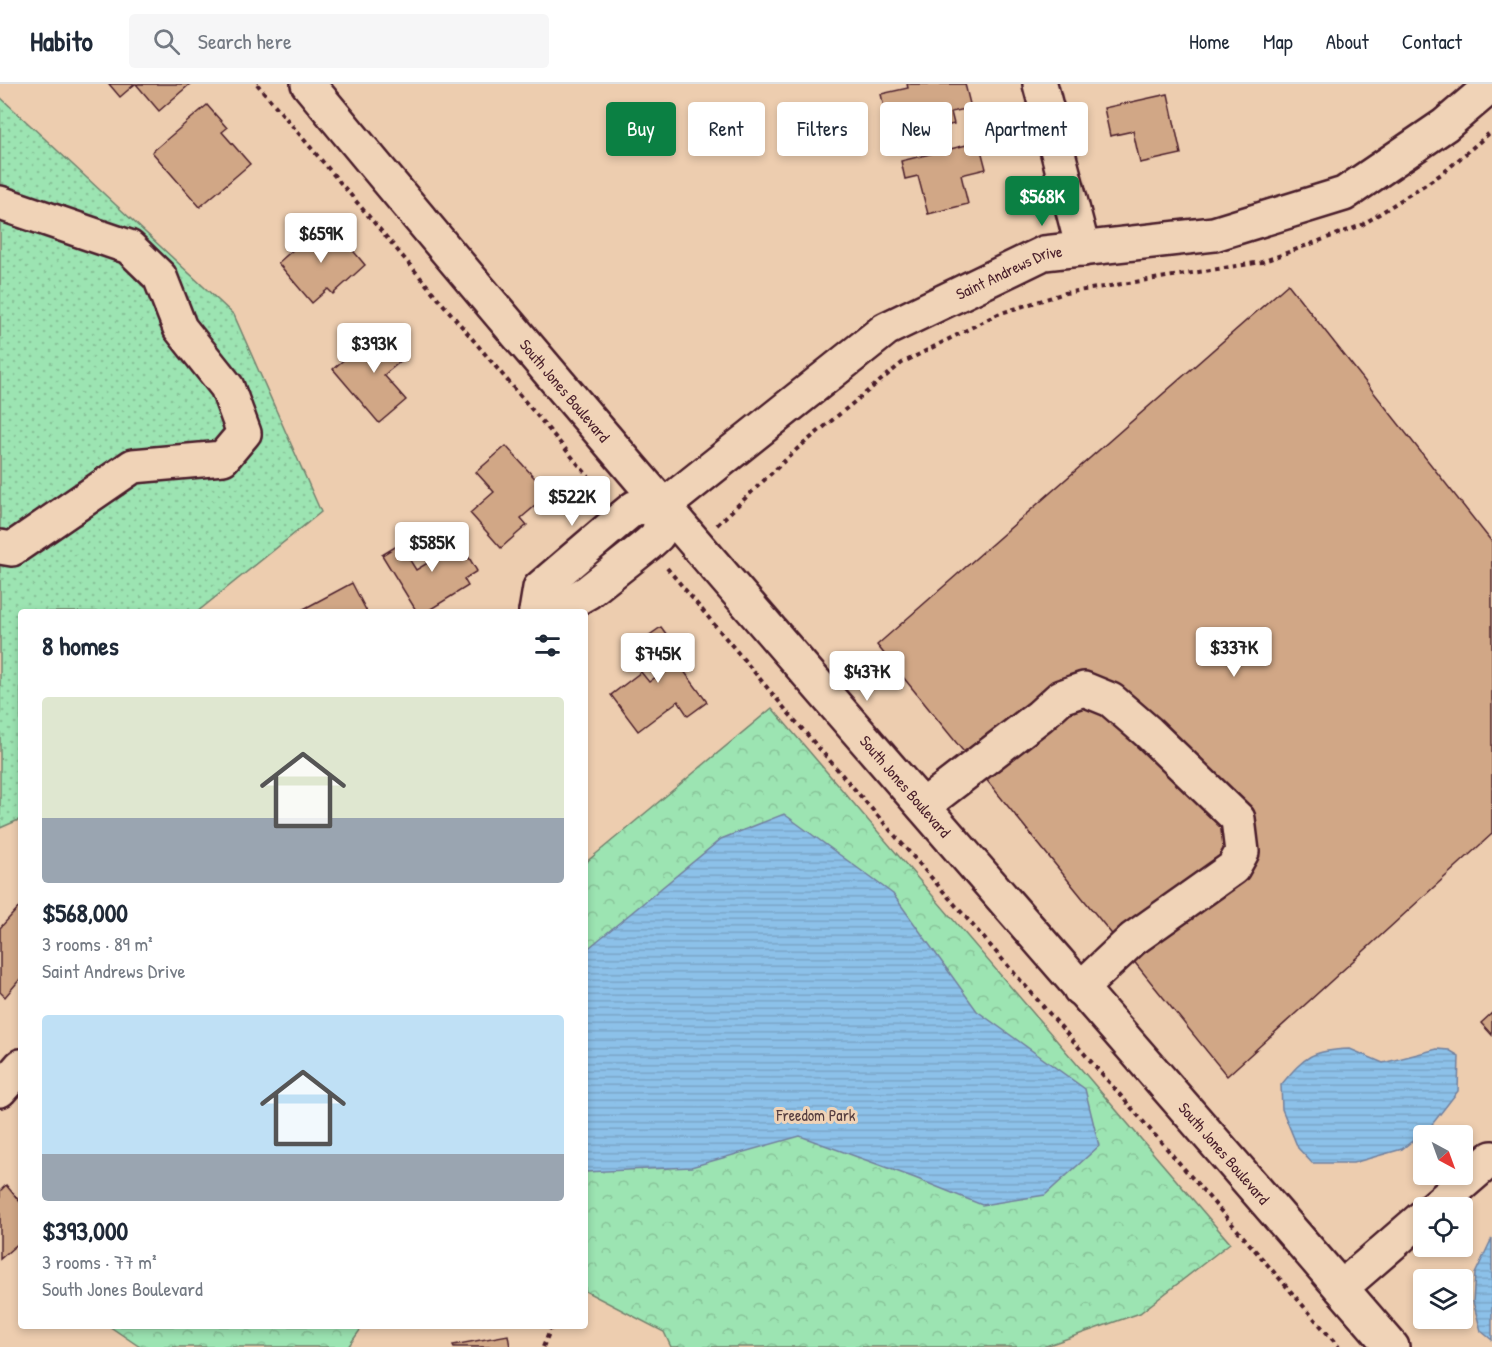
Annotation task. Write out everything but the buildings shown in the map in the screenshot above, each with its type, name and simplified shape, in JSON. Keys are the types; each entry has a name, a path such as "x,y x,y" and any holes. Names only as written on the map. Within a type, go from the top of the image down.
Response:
{"street":[{"name":"South Jones Boulevard","path":"308,84 664,506 1392,1347"},
{"path":"1040,84 1083,249"},
{"name":"Saint Andrews Drive","path":"664,506 886,329 1044,253 1214,234 1344,194 1445,125 1492,85"},
{"path":"0,203 129,247 160,277 180,328 227,387 244,433 223,458 133,466 12,549 0,547"},
{"path":"536,609 540,588 634,508 664,506 658,535 647,545 588,592 563,606 550,609"},
{"path":"923,806 1040,716 1061,697 1084,689 1111,700 1148,732 1238,819 1242,852 1233,868 1133,939 1080,988"},
{"path":"0,1090 18,1069"},
{"path":"1447,1197 1492,1158"},
{"path":"1341,1288 1413,1226"}],"path":[{"path":"257,84 623,517"},
{"path":"1339,1347 791,716 664,565 724,519 797,449 902,363 998,314 1065,293 1262,262 1362,225 1443,173 1492,131"},
{"path":"543,1347 551,1329"}],"green space":[{"path":"0,97 234,315 321,512 201,609 18,609 18,820 0,828"},
{"name":"Freedom Park","path":"772,708 1230,1243 1140,1313 1043,1347 671,1347 664,1332 588,1293 588,861"},
{"path":"113,1329 361,1329 348,1347 140,1347"}],"water":[{"path":"784,814 893,894 977,1011 1085,1089 1099,1146 1045,1195 982,1205 800,1136 691,1167 588,1172 588,949 721,839"},
{"path":"1350,1049 1383,1063 1437,1049 1449,1050 1459,1056 1458,1091 1432,1125 1413,1125 1413,1140 1402,1149 1353,1163 1312,1163 1298,1148 1282,1109 1281,1085 1303,1061 1310,1056 1327,1051"},
{"path":"1492,1238 1492,1340 1481,1331 1473,1302 1475,1274"}]}
